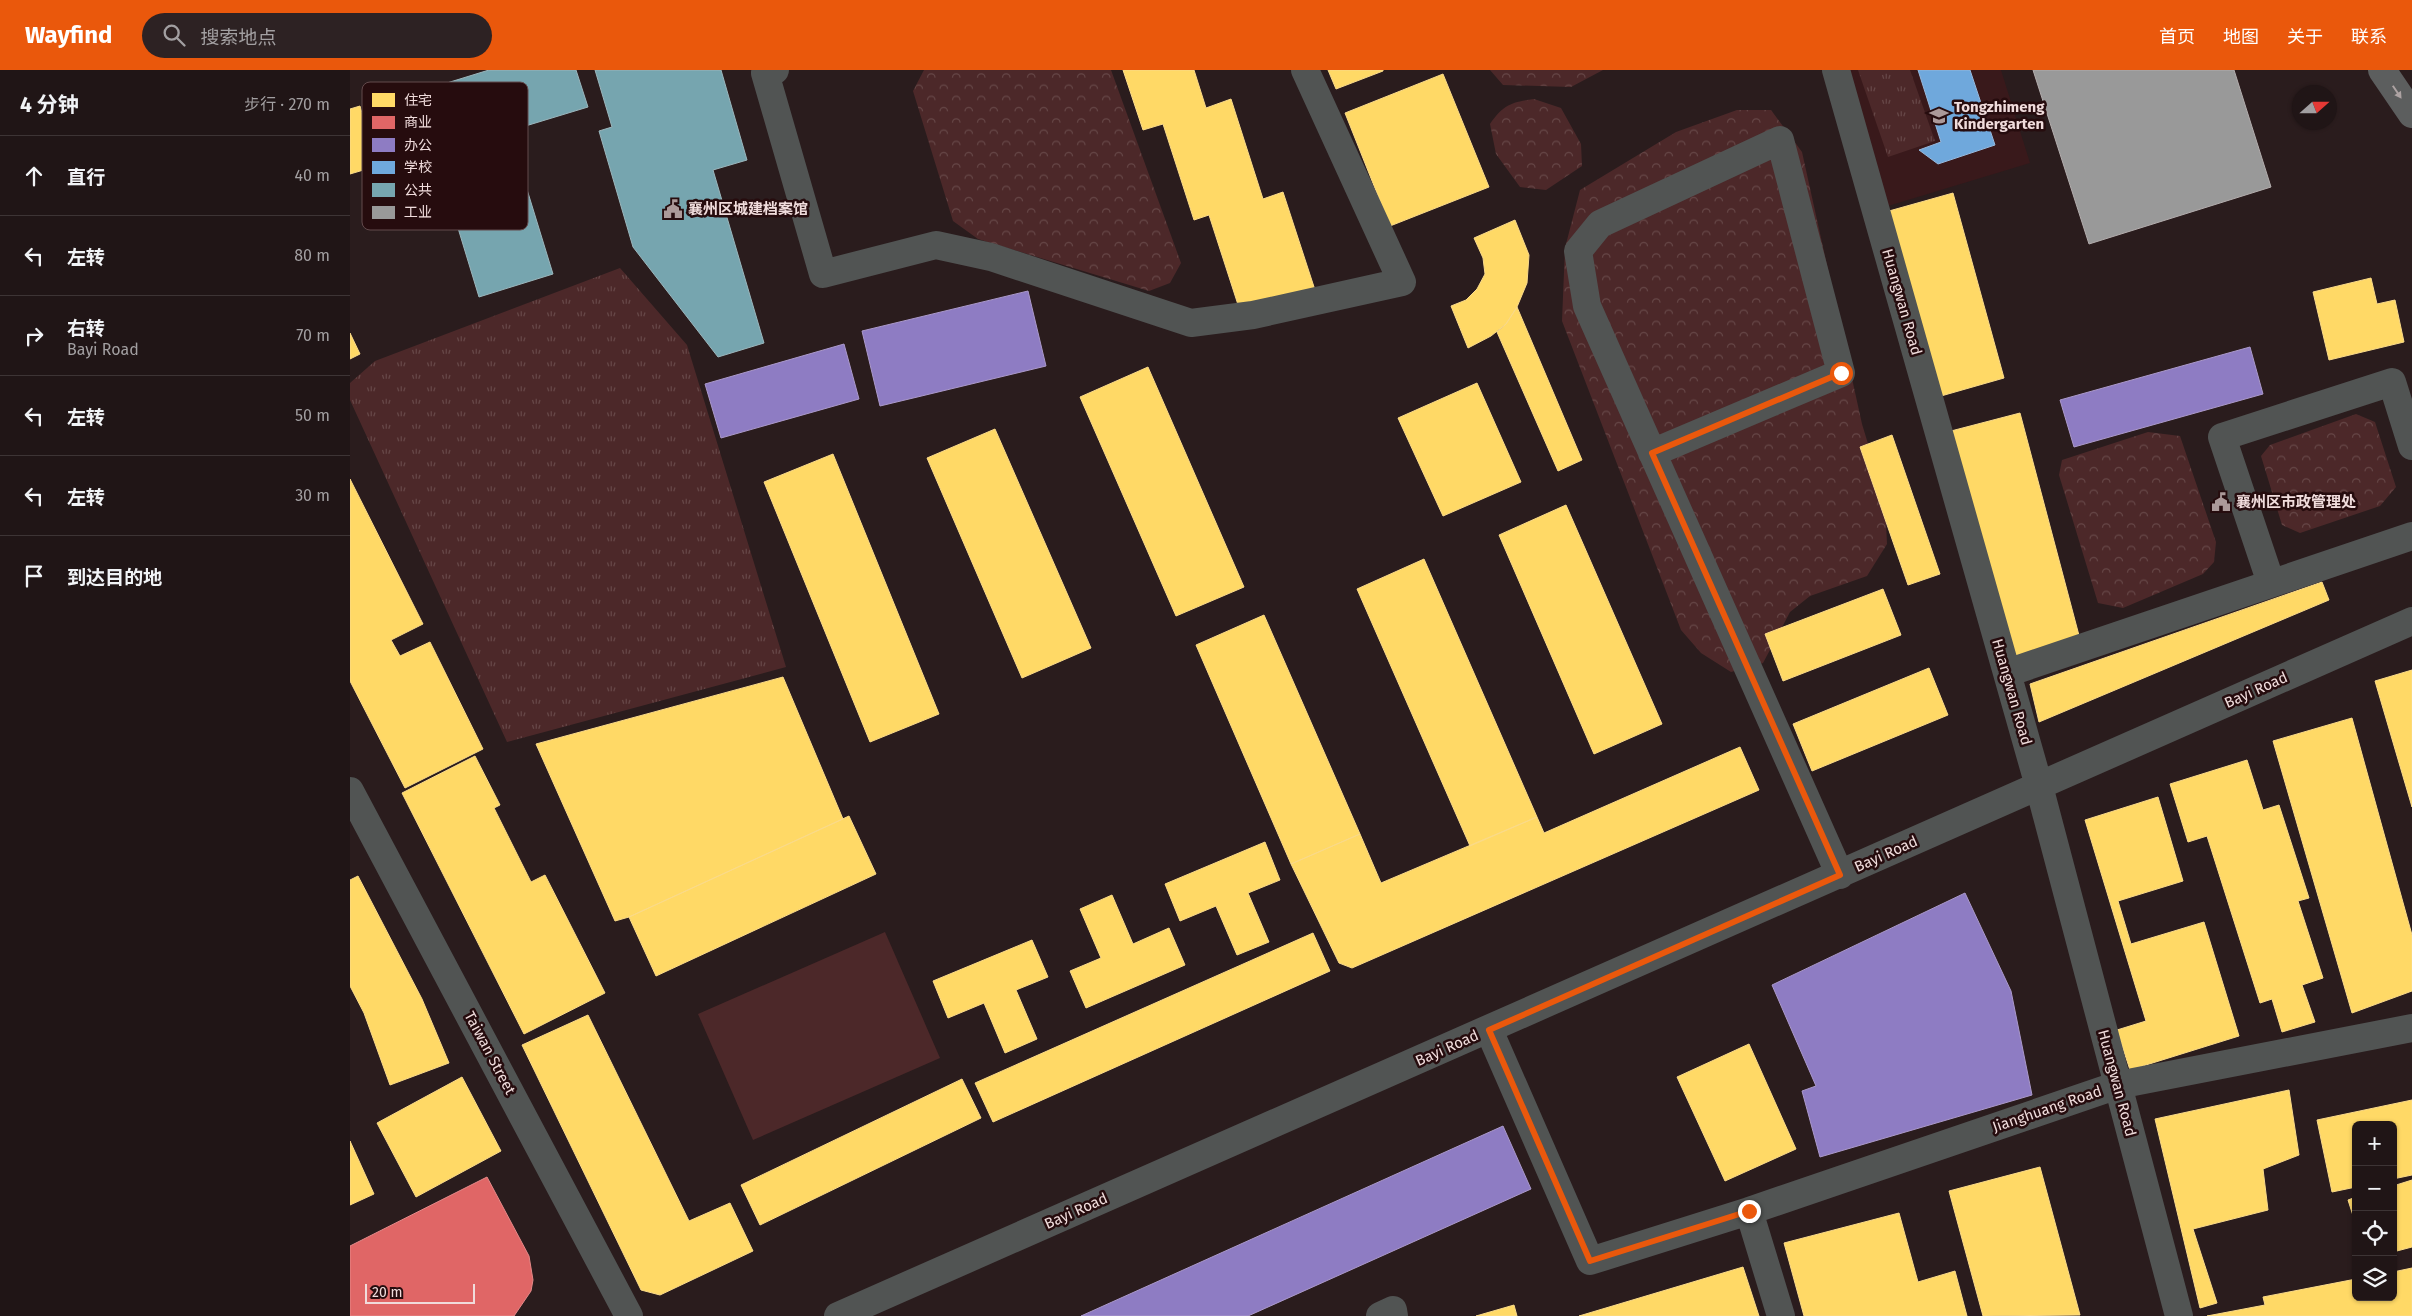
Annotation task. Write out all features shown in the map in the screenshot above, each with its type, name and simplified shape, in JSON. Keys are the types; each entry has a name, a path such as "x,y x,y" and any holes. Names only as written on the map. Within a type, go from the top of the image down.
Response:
{"main road":[{"path":"2382,70 2412,114"}],"street":[{"path":"775,70 765,73 823,274 936,245 991,257 1191,323 1254,315 1402,282 1305,70"},
{"name":"Huangwan Road","path":"1836,70 2039,786 2179,1316"},
{"path":"1652,453 1841,373 1780,140 1600,224 1578,251 1587,306 1652,453 1840,875"},
{"path":"2271,583 2222,437 2392,382 2412,446"},
{"path":"2007,673 2412,536"},
{"name":"Bayi Road","path":"838,1316 2412,621"},
{"name":"Taiwan Street","path":"350,791 629,1316"},
{"name":"Jianghuang Road","path":"1489,1030 1590,1261 1749,1211 2118,1085 2412,1028"},
{"path":"1749,1211 1782,1316"},
{"path":"1380,1316 1393,1310 1394,1316"}],"shaded area":[{"name":"Tongzhimeng Kindergarten","path":"1850,70 2001,70 2030,163 1888,206"}],"green space":[{"path":"924,70 1111,70 1181,263 1170,283 1149,291 978,239 953,221 913,91"},
{"path":"1490,70 1603,70 1571,87 1503,85"},
{"path":"1858,70 1910,70 1935,141 1888,157"},
{"path":"1534,99 1561,108 1581,144 1582,166 1546,190 1520,187 1496,154 1490,124 1499,112 1513,103"},
{"path":"1737,110 1771,110 1802,152 1862,424 1885,500 1887,544 1867,576 1810,596 1790,612 1763,663 1731,672 1701,653 1681,630 1562,321 1565,248 1580,190 1676,132"},
{"path":"620,268 687,345 786,667 507,742 350,400 350,383 375,361"},
{"path":"2356,414 2375,422 2396,487 2380,506 2300,533 2282,525 2261,456 2270,445"},
{"path":"2148,432 2180,436 2216,542 2214,562 2203,574 2123,608 2098,603 2059,475 2062,460"},
{"path":"885,932 940,1058 753,1140 698,1014"}],"building: 住宅":[{"path":"1123,70 1194,70 1206,108 1231,99 1263,199 1283,192 1315,290 1241,314 1209,215 1194,220 1163,124 1143,130"},
{"path":"1328,70 1383,70 1383,71 1336,89"},
{"path":"1443,74 1489,187 1390,226 1345,113"},
{"path":"360,106 362,113 362,170 350,174 350,109"},
{"path":"1953,193 2004,378 1941,396 1889,211"},
{"path":"1515,220 1529,255 1527,283 1517,307 1506,324 1491,336 1468,348 1451,306 1466,300 1477,289 1485,274 1483,258 1474,238"},
{"path":"2371,278 2377,304 2395,300 2404,342 2329,360 2313,292"},
{"path":"1517,307 1582,460 1558,471 1497,332 1506,324"},
{"path":"350,333 360,354 350,359"},
{"path":"1148,367 1244,587 1176,616 1080,397"},
{"path":"1477,383 1521,482 1443,516 1398,418"},
{"path":"2020,413 2081,643 2012,661 1951,431"},
{"path":"995,429 1091,648 1022,678 927,458"},
{"path":"1892,435 1940,574 1908,585 1860,447"},
{"path":"833,454 939,714 870,742 764,482"},
{"path":"350,479 423,624 391,640 400,656 430,642 483,749 405,788 350,681"},
{"path":"1566,505 1662,724 1594,754 1499,535"},
{"path":"1424,559 1537,817 1470,846 1357,589"},
{"path":"2322,582 2329,600 2039,722 2030,684"},
{"path":"1883,589 1901,635 1783,681 1765,634"},
{"path":"1264,615 1360,834 1291,864 1196,645"},
{"path":"1929,668 1948,715 1812,771 1793,724"},
{"path":"2412,670 2412,807 2375,681"},
{"path":"783,677 843,819 629,917 615,921 536,744"},
{"path":"2352,718 2412,935 2412,991 2352,1013 2273,741"},
{"path":"1740,747 1759,790 1352,968 1339,963 1291,864 1360,834 1381,883 1537,817 1544,833"},
{"path":"475,756 500,805 494,808 531,882 545,875 605,993 524,1034 402,793"},
{"path":"2247,760 2263,810 2279,805 2309,898 2298,901 2323,978 2302,985 2315,1022 2282,1032 2272,999 2260,1003 2207,836 2188,842 2170,784"},
{"path":"2158,797 2183,881 2118,901 2131,944 2204,922 2239,1036 2130,1070 2117,1030 2146,1021 2085,820"},
{"path":"849,816 876,874 656,976 629,917"},
{"path":"1265,842 1280,880 1248,893 1269,942 1237,955 1216,906 1180,921 1165,884"},
{"path":"358,876 422,999 449,1063 390,1085 364,1013 350,986 350,880"},
{"path":"1112,895 1133,944 1169,928 1185,965 1086,1008 1070,971 1101,958 1080,909"},
{"path":"1313,933 1330,971 993,1122 975,1083"},
{"path":"1032,940 1048,977 1016,990 1037,1039 1005,1053 984,1003 948,1018 933,981"},
{"path":"588,1015 689,1221 730,1203 753,1251 660,1295 641,1290 522,1045"},
{"path":"1749,1044 1796,1149 1725,1181 1677,1077"},
{"path":"462,1077 501,1151 416,1197 377,1123"},
{"path":"962,1079 981,1118 760,1225 741,1185"},
{"path":"2289,1090 2299,1155 2263,1169 2268,1210 2193,1229 2217,1303 2200,1308 2155,1119"},
{"path":"2412,1100 2412,1175 2397,1178 2397,1121 2352,1121 2352,1188 2332,1192 2317,1120"},
{"path":"350,1141 374,1194 350,1205"},
{"path":"2040,1167 2080,1315 1983,1316 1949,1191"},
{"path":"2412,1180 2412,1247 2397,1251 2397,1211 2397,1185"},
{"path":"2352,1198 2352,1212 2348,1200"},
{"path":"1899,1213 1918,1282 1955,1271 1967,1316 1804,1316 1784,1243"},
{"path":"1743,1267 1759,1316 1579,1316"},
{"path":"2412,1268 2412,1316 2207,1316 2265,1305 2263,1297 2352,1280 2352,1301 2397,1301 2397,1271"},
{"path":"1514,1305 1517,1316 1476,1316"}],"building: 商业":[{"path":"487,1177 529,1256 533,1280 531,1291 514,1316 350,1316 350,1246"}],"building: 办公":[{"path":"1028,291 1046,366 880,406 862,331"},
{"path":"844,344 859,399 721,438 705,384"},
{"path":"2250,347 2263,394 2074,447 2060,400"},
{"path":"1965,893 2011,991 2032,1095 1820,1157 1802,1091 1816,1086 1772,985"},
{"path":"1503,1126 1531,1189 1248,1316 1081,1316"}],"building: 学校":[{"path":"1918,70 1970,70 1995,145 1938,164 1919,150 1941,142"}],"building: 公共":[{"path":"489,70 576,70 588,107 528,125 528,82 450,82"},
{"name":"襄州区城建档案馆","path":"595,70 721,70 747,160 713,170 764,343 718,357 633,247 599,131 612,127"},
{"path":"528,193 553,274 479,297 459,230 528,230"}],"building: 工业":[{"path":"2033,70 2234,70 2271,187 2089,244"}],"place":[{"name":"Tongzhimeng Kindergarten","path":"1939,116"},
{"name":"襄州区城建档案馆","path":"673,209"},
{"name":"襄州区市政管理处","path":"2221,502"}],"route":[{"path":"1749,1211 1590,1261 1489,1030 1840,875 1652,453 1841,373"}]}
